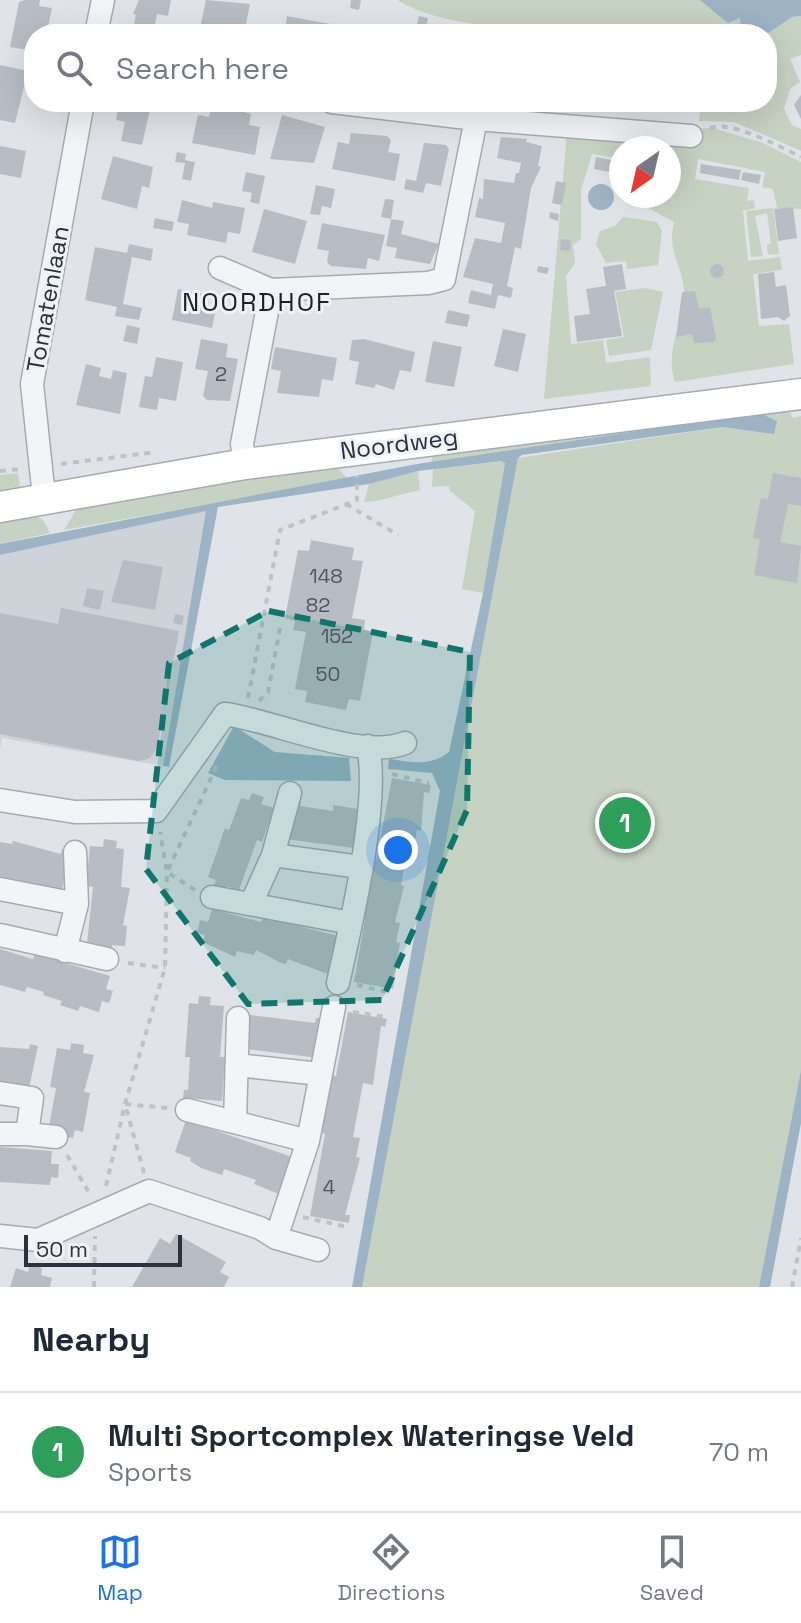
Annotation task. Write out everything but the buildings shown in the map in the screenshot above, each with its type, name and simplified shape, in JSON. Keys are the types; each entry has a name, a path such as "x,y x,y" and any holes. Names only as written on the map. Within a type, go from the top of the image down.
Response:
{"street":[{"path":"98,24 103,0"},
{"name":"Tomatenlaan","path":"44,497 32,384 81,112"},
{"path":"417,112 691,136"},
{"path":"220,268 271,290 428,283 444,279 476,119"},
{"path":"243,454 271,290"},
{"name":"Noordweg","path":"0,507 243,454 801,394"},
{"path":"0,800 75,812 156,811 225,714 245,716 292,733 389,750 405,743"},
{"path":"338,982 351,923 373,770 368,746"},
{"path":"251,904 273,855 290,793"},
{"path":"65,951 77,904 75,852"},
{"path":"273,855 360,867"},
{"path":"0,889 77,904"},
{"path":"212,897 351,923"},
{"path":"0,935 107,959"},
{"path":"276,1238 308,1141 334,1008"},
{"path":"235,1122 238,1018"},
{"path":"237,1065 320,1074"},
{"path":"0,1093 32,1098 27,1134"},
{"path":"187,1110 308,1141"},
{"path":"0,1134 56,1137"},
{"path":"0,1236 38,1240 149,1191 260,1228 276,1238 318,1250"}],"path":[{"path":"691,136 718,125 762,139 801,157"},
{"path":"245,716 280,530 357,500 357,470"},
{"path":"346,504 398,535"},
{"path":"245,716 268,692 281,623"},
{"path":"373,770 429,783"},
{"path":"167,872 209,782"},
{"path":"94,1287 98,1213 125,1104 165,968 167,872 156,811"},
{"path":"167,872 212,897"},
{"path":"107,959 165,968"},
{"path":"338,982 390,993"},
{"path":"334,1008 387,1017"},
{"path":"125,1104 187,1110"},
{"path":"125,1104 149,1191"},
{"path":"56,1137 98,1213"},
{"path":"285,1213 347,1227"},
{"path":"792,1287 801,1238"}],"highlighted area":[{"path":"269,611 470,652 467,810 382,1000 248,1004 146,869 169,663"}],"shaded area":[{"path":"207,510 163,766 2,738 0,749 0,555"}],"green space":[{"path":"397,0 700,0 756,10 740,19 740,24 475,24 417,10"},
{"path":"801,16 801,55 790,59 800,82 790,89 784,109 792,125 801,129 801,151 734,122 699,121 700,112 777,112 777,27 792,17"},
{"path":"713,128 763,143 801,162 801,209 777,208 773,189 762,187 765,172 698,159 695,179 749,188 747,201 754,200 755,208 743,211 748,261 780,257 782,270 753,274 759,326 789,324 794,364 675,382 673,345 682,312 684,289 673,249 674,222 649,208 681,208 681,136 609,136 609,157 592,154 581,190 581,239 573,245 575,263 566,276 571,344 603,340 606,363 650,357 651,386 544,399 567,132"},
{"path":"773,208 779,254 768,255 767,245 771,244 767,213 755,216 763,256 751,257 746,211"},
{"path":"623,217 657,222 662,231 658,265 627,269 626,261 606,263 596,244 600,231 615,226"},
{"path":"645,288 663,292 651,350 609,356 606,340 624,337 615,292"},
{"path":"787,405 793,418 801,416 801,1070 759,1287 362,1287 518,458 722,427 773,434 759,413 431,463 434,451"},
{"path":"332,462 348,479 64,530 80,503"},
{"path":"505,463 483,593 462,589 475,511 450,491 449,486 432,487 433,469"},
{"path":"418,471 420,490 364,502 369,484"},
{"path":"18,473 20,487 0,491 0,475"},
{"path":"31,514 43,520 50,533 0,544 0,522"}],"water":[{"path":"700,0 801,0 801,16 792,17 777,27 777,24 740,24 740,18 728,23"},
{"path":"596,185 609,187 609,207 596,209 589,202 589,192"},
{"path":"759,413 777,421 774,434 722,427 518,458 362,1287 352,1287 440,791 432,773 388,769 389,759 428,762 449,752 483,593 505,463 418,471 369,484 218,507 169,767 163,766 206,511 0,555 0,544 417,464"},
{"path":"234,726 275,752 349,758 351,781 225,780 208,773"},
{"path":"801,1070 801,1123 770,1287 759,1287"}],"place":[{"name":"Multi Sportcomplex Wateringse Veld","path":"625,823"}],"district":[{"name":"NOORDHOF","path":"257,302"}]}
